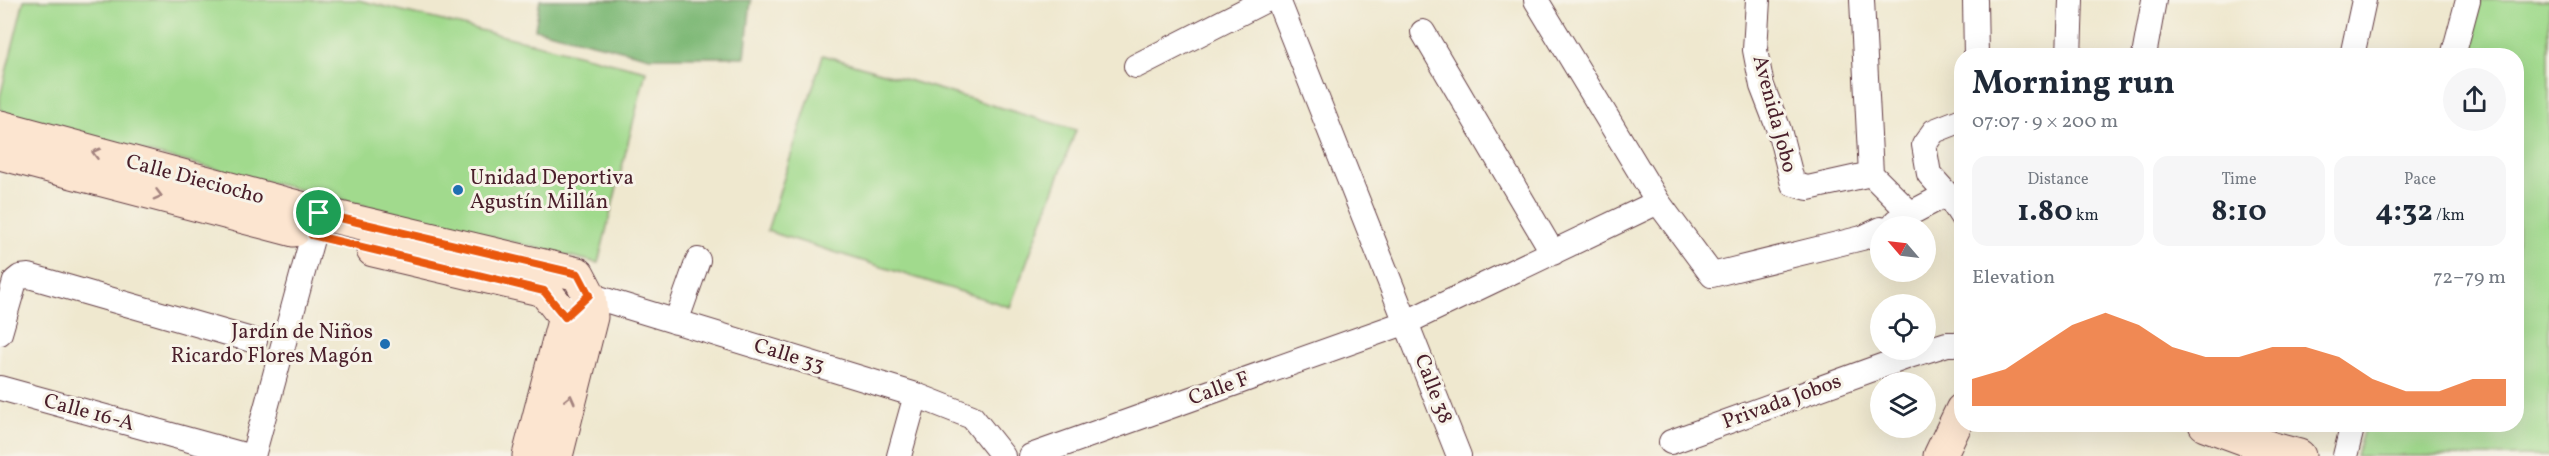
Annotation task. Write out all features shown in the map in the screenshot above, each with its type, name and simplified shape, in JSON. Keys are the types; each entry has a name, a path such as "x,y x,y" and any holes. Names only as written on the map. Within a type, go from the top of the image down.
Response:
{"street":[{"path":"1136,66 1266,0"},
{"name":"Calle 38","path":"1278,0 1407,322 1451,454"},
{"path":"1536,0 1658,201 1712,275 1862,238 1870,234"},
{"name":"Avenida Jobo","path":"1758,0 1755,50 1762,86 1779,130 1793,184 1808,188 1872,174"},
{"path":"1862,0 1872,174 1910,213"},
{"path":"1975,0 1976,48"},
{"path":"2069,48 2071,0"},
{"path":"2145,48 2154,0"},
{"path":"2354,48 2364,0"},
{"path":"2455,48 2468,0"},
{"path":"1423,32 1553,253"},
{"path":"1954,123 1934,131 1924,145 1929,174 1954,205"},
{"name":"Calle Dieciocho","path":"0,127 315,224 544,291 565,317"},
{"name":"Calle Dieciocho","path":"0,153 315,224 578,274 589,295"},
{"path":"1904,216 1947,194"},
{"name":"Calle F","path":"1031,456 1407,322 1658,201"},
{"path":"253,456 315,224"},
{"path":"676,322 698,260"},
{"path":"0,333 15,281 29,276 255,340"},
{"path":"529,456 565,317 589,295"},
{"path":"556,456 591,317 589,295"},
{"name":"Calle 33","path":"589,295 916,395 972,417 1003,456"},
{"name":"Privada Jobos","path":"1671,442 1912,355 1954,344"},
{"name":"Calle 16-A","path":"0,388 248,456"},
{"path":"899,456 916,395"},
{"path":"1940,456 1954,427"},
{"path":"2227,432 2299,456"},
{"path":"2345,456 2351,432"}],"green space":[{"name":"Unidad Deportiva Agustín Millán","path":"24,0 358,0 646,71 598,263 0,116 0,97"},
{"path":"540,0 751,0 745,57 650,57 535,29"},
{"path":"2481,0 2549,0 2549,456 2356,456 2363,432 2524,432 2524,48 2468,48"},
{"path":"823,55 1076,130 1010,307 767,231"}],"place":[{"name":"Unidad Deportiva Agustín Millán","path":"458,190"},
{"name":"Jardín de Niños Ricardo Flores Magón","path":"385,344"}],"route":[{"path":"319,213 578,274 589,295 565,317 544,291 312,235 319,213"}]}
